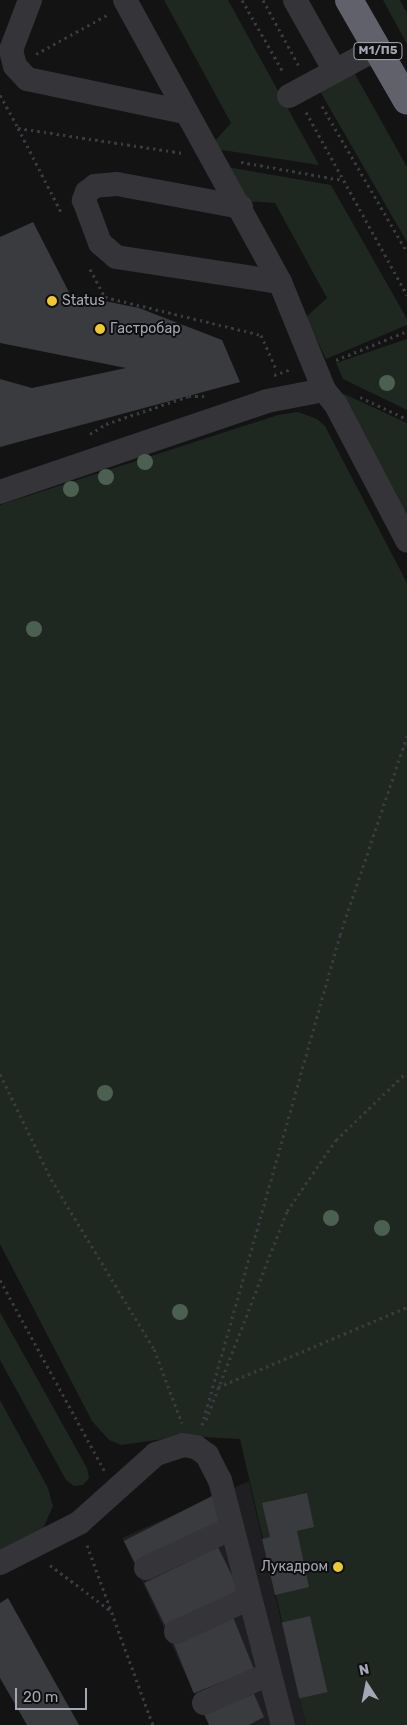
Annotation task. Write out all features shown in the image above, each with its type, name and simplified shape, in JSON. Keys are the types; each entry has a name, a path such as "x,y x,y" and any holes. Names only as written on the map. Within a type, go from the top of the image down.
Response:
{"highway":[{"name":"М1/П5","path":"349,0 407,101"}],"lane":[{"path":"30,0 12,42 15,66 28,79 36,83 185,112"},
{"path":"295,0 335,71"},
{"path":"126,2 185,112 241,207 280,282 324,390 336,405 407,540"},
{"path":"298,91 376,49"},
{"path":"241,207 111,184 95,186 87,192 84,200 85,209 100,242 116,256 280,282"},
{"path":"0,492 267,401 324,390"},
{"path":"0,1563 79,1522 116,1493 156,1454 183,1445 196,1447 207,1455 214,1466 283,1725"},
{"path":"146,1568 232,1528"},
{"path":"176,1632 250,1598"},
{"path":"204,1703 270,1674"}],"path":[{"path":"242,0 298,91 407,252"},
{"path":"263,0 298,91 342,180 407,295"},
{"path":"15,66 126,2"},
{"path":"0,95 18,128 342,180"},
{"path":"351,393 407,419"},
{"path":"196,1447 340,935 407,736"},
{"path":"196,1447 287,1211 336,1140 407,1072"},
{"path":"0,1074 51,1179 154,1349 181,1420 196,1447"},
{"path":"0,1280 116,1493"},
{"path":"218,1387 407,1307"},
{"path":"79,1522 153,1725"},
{"path":"44,1560 112,1612"}],"shaded area":[{"path":"164,0 228,0 319,165 216,149 214,142 231,123"},
{"path":"383,0 400,0 407,13 407,44"},
{"path":"351,67 407,167 407,242 317,86"},
{"path":"227,167 331,185 407,319 407,325 326,359 306,317 327,298 275,203 245,201"},
{"path":"407,339 407,410 343,379 336,363"},
{"path":"340,392 407,423 407,516"},
{"path":"298,412 317,419 325,426 407,583 407,1725 306,1725 240,1439 185,1436 121,1445 109,1440 92,1421 0,1244 0,505 278,415"},
{"path":"0,1312 87,1468 89,1478 83,1485 74,1486 66,1480 0,1360"},
{"path":"0,1400 48,1488 53,1506 43,1529 0,1552"},
{"path":"249,1481 306,1725 209,1725 122,1538"}],"building":[{"path":"33,222 70,294 139,308 222,340 240,382 0,447 0,379 32,388 126,368 0,343 0,237"},
{"path":"307,1493 314,1527 297,1531 309,1587 275,1595 262,1539 270,1537 262,1503"},
{"path":"212,1496 224,1520 136,1565 124,1541"},
{"path":"218,1547 241,1594 167,1630 144,1583"},
{"path":"8,1598 79,1725 27,1725 0,1678 0,1603"},
{"path":"310,1616 328,1692 299,1699 282,1623"},
{"path":"233,1617 254,1669 194,1693 173,1641"},
{"path":"254,1694 264,1717 249,1725 209,1725 204,1714"}],"place":[{"name":"Status","path":"52,301"},
{"name":"Гастробар","path":"100,329"},
{"name":"Лукадром","path":"338,1567"}]}
